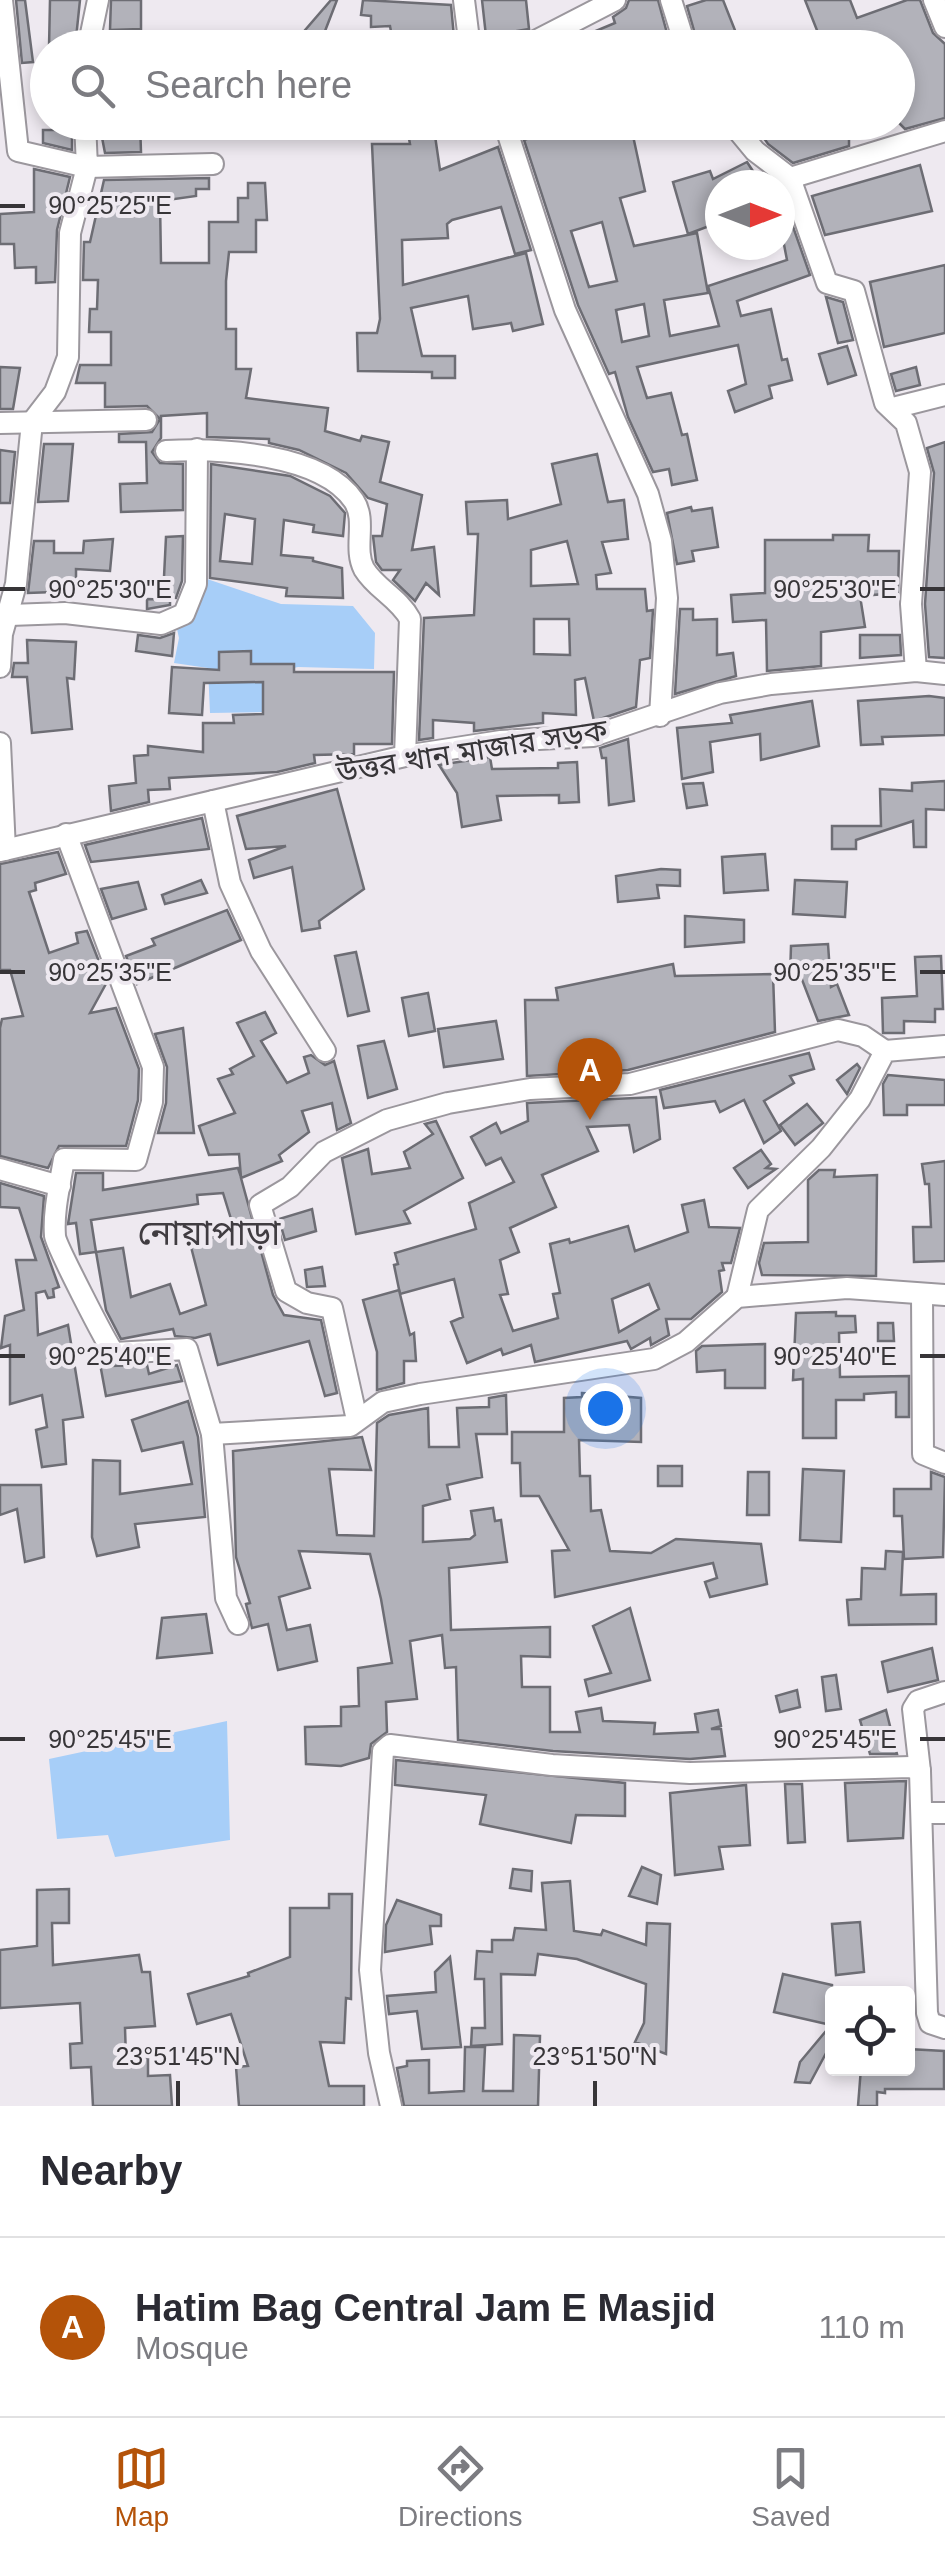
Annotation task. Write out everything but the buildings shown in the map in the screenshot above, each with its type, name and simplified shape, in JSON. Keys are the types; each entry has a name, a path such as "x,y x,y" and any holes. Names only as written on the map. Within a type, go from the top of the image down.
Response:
{"street":[{"path":"2,0 18,151 87,167 213,164"},
{"path":"92,30 98,0"},
{"path":"464,0 468,30"},
{"path":"557,30 615,0"},
{"path":"671,0 680,30"},
{"path":"934,0 945,26"},
{"path":"795,176 945,131"},
{"path":"0,667 2,634 10,615 32,422 55,392 68,357 70,233 87,167 86,140"},
{"path":"510,140 565,310 648,494 662,541 667,598 660,716"},
{"path":"747,140 780,170"},
{"path":"795,192 828,283 854,291 886,403 894,408 912,438 920,472 911,604 916,671"},
{"path":"894,408 945,394"},
{"path":"0,422 146,420"},
{"path":"10,615 65,613 162,624 184,614 196,584 197,449"},
{"path":"166,451 197,449 304,466 340,487 355,502 360,560 377,584 402,604 410,620 404,756"},
{"name":"উত্তর খান মাজার সড়ক","path":"2,851 404,756 501,741 593,736 720,694 771,684 916,671 945,674"},
{"path":"0,744 2,851"},
{"path":"213,801 230,883 261,951 325,1051"},
{"path":"66,834 153,1067 152,1102 136,1160 64,1159 55,1241 86,1295 100,1336 114,1354 187,1349 212,1434 226,1598 238,1624"},
{"path":"357,1420 332,1308 307,1304 286,1291 260,1206 290,1187 324,1152 387,1120 448,1103 530,1089 630,1084 838,1030 862,1036 885,1052 945,1046"},
{"path":"738,1297 758,1210 778,1186 821,1148 860,1100 885,1052"},
{"path":"0,1169 60,1186"},
{"path":"212,1434 350,1426 383,1402 654,1359 686,1342 738,1297 847,1288 945,1295"},
{"path":"922,1295 923,1454 945,1464"},
{"path":"945,1692 918,1701 913,1709 920,1770 935,1813 928,2013 930,2022 945,2028"},
{"path":"391,2106 379,2053 370,1970 383,1751 390,1745 552,1765 690,1773 912,1767 920,1770"}],"water":[{"path":"207,579 281,604 353,606 375,633 374,669 298,667 271,673 269,712 210,713 208,668 174,663 179,638 175,620 199,596"},
{"path":"227,1721 230,1840 115,1857 108,1835 57,1839 49,1759"}],"place":[{"name":"Hatim Bag Central Jam E Masjid","path":"590,1120"}],"district":[{"name":"নোয়াপাড়া","path":"209,1233"}]}
